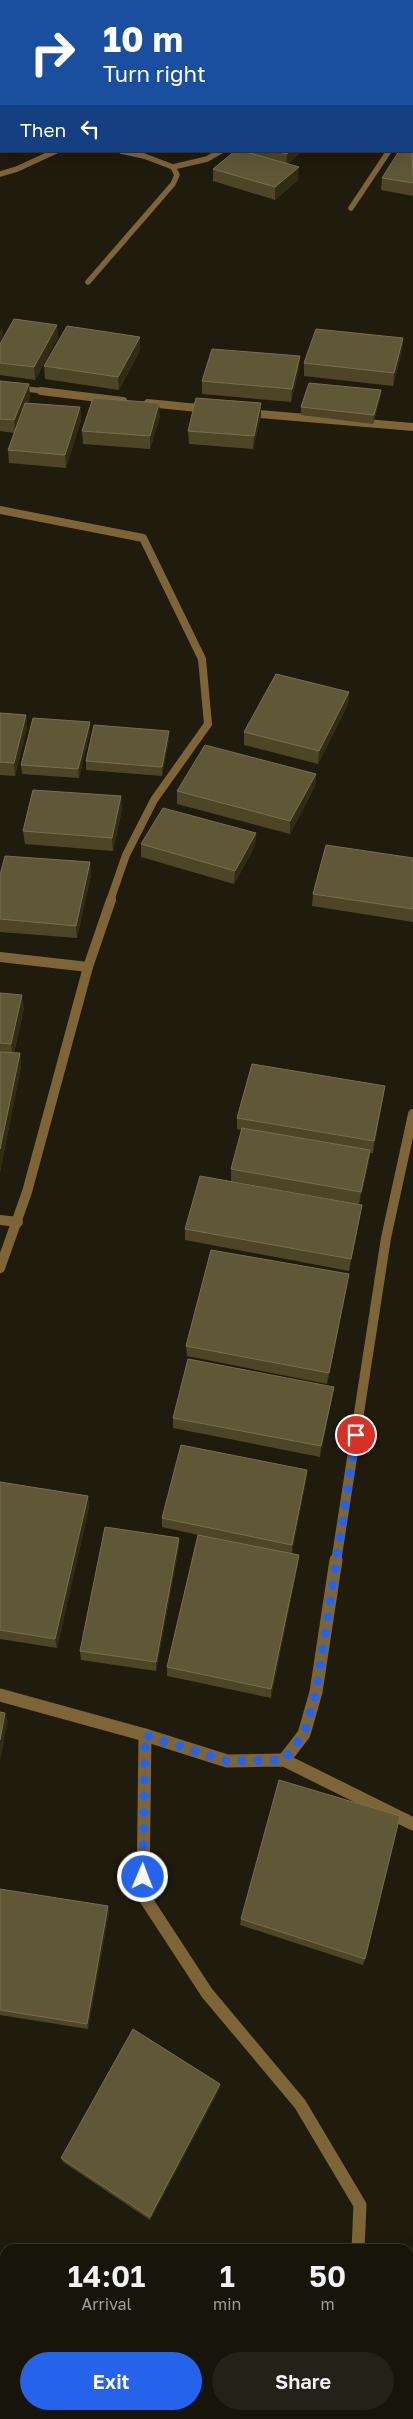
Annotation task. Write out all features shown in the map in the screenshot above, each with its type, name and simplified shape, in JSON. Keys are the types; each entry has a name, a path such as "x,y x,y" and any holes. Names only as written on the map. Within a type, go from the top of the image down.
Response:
{"street":[{"path":"0,174 18,169 54,152"},
{"path":"126,152 144,156 173,167 206,159 219,152"},
{"path":"351,208 388,152"},
{"path":"88,282 173,184 177,176 173,167"},
{"path":"0,386 134,402"},
{"path":"144,403 212,410"},
{"path":"242,412 413,427"},
{"path":"0,510 144,538 171,598 202,659 208,724 154,800 126,855 88,967 18,1222 0,1268"},
{"path":"0,957 88,967"},
{"path":"284,1760 304,1734 316,1692 386,1238 413,1114"},
{"path":"0,1220 18,1222"},
{"path":"0,1695 145,1735 227,1761 284,1760 413,1824"},
{"path":"145,1735 143,1895 206,1993 300,2104 360,2205 358,2244"}],"building":[{"path":"234,152 246,152 299,167 275,187 213,169"},
{"path":"398,152 412,152 413,183 382,178"},
{"path":"14,319 57,325 34,367 0,363 0,344"},
{"path":"67,326 140,337 118,377 44,366"},
{"path":"316,329 403,338 394,373 304,363"},
{"path":"212,349 300,356 292,389 202,381"},
{"path":"0,381 29,384 14,420 0,419"},
{"path":"309,383 381,390 374,415 301,407"},
{"path":"93,398 159,403 150,436 82,431"},
{"path":"196,398 261,403 254,436 188,431"},
{"path":"25,403 80,407 65,455 8,450"},
{"path":"276,674 349,692 319,751 244,732"},
{"path":"0,713 26,715 14,763 0,762"},
{"path":"33,718 90,722 78,769 21,765"},
{"path":"94,725 169,731 162,767 86,761"},
{"path":"205,745 316,774 290,821 177,791"},
{"path":"33,790 121,796 112,838 23,831"},
{"path":"163,808 256,833 235,871 141,844"},
{"path":"326,845 413,858 413,909 313,894"},
{"path":"5,856 90,862 76,926 0,919 0,875"},
{"path":"0,993 22,995 11,1044 0,1043"},
{"path":"0,1052 20,1053 0,1149"},
{"path":"252,1064 385,1086 374,1141 237,1118"},
{"path":"242,1128 370,1150 361,1192 231,1169"},
{"path":"200,1176 362,1205 351,1259 185,1229"},
{"path":"211,1250 349,1274 329,1373 186,1346"},
{"path":"188,1359 334,1387 321,1446 173,1418"},
{"path":"181,1445 307,1470 292,1545 162,1518"},
{"path":"0,1482 88,1496 55,1639 0,1630"},
{"path":"105,1527 179,1538 156,1662 80,1651"},
{"path":"198,1535 299,1555 271,1689 167,1667"},
{"path":"0,1712 5,1713 0,1740"},
{"path":"279,1780 400,1816 365,1959 241,1919"},
{"path":"0,1889 108,1906 87,2024 0,2010"},
{"path":"133,2029 220,2084 150,2217 61,2158"}],"route":[{"path":"143,1877 145,1735 227,1761 284,1760 304,1734 316,1692 356,1435"}]}
